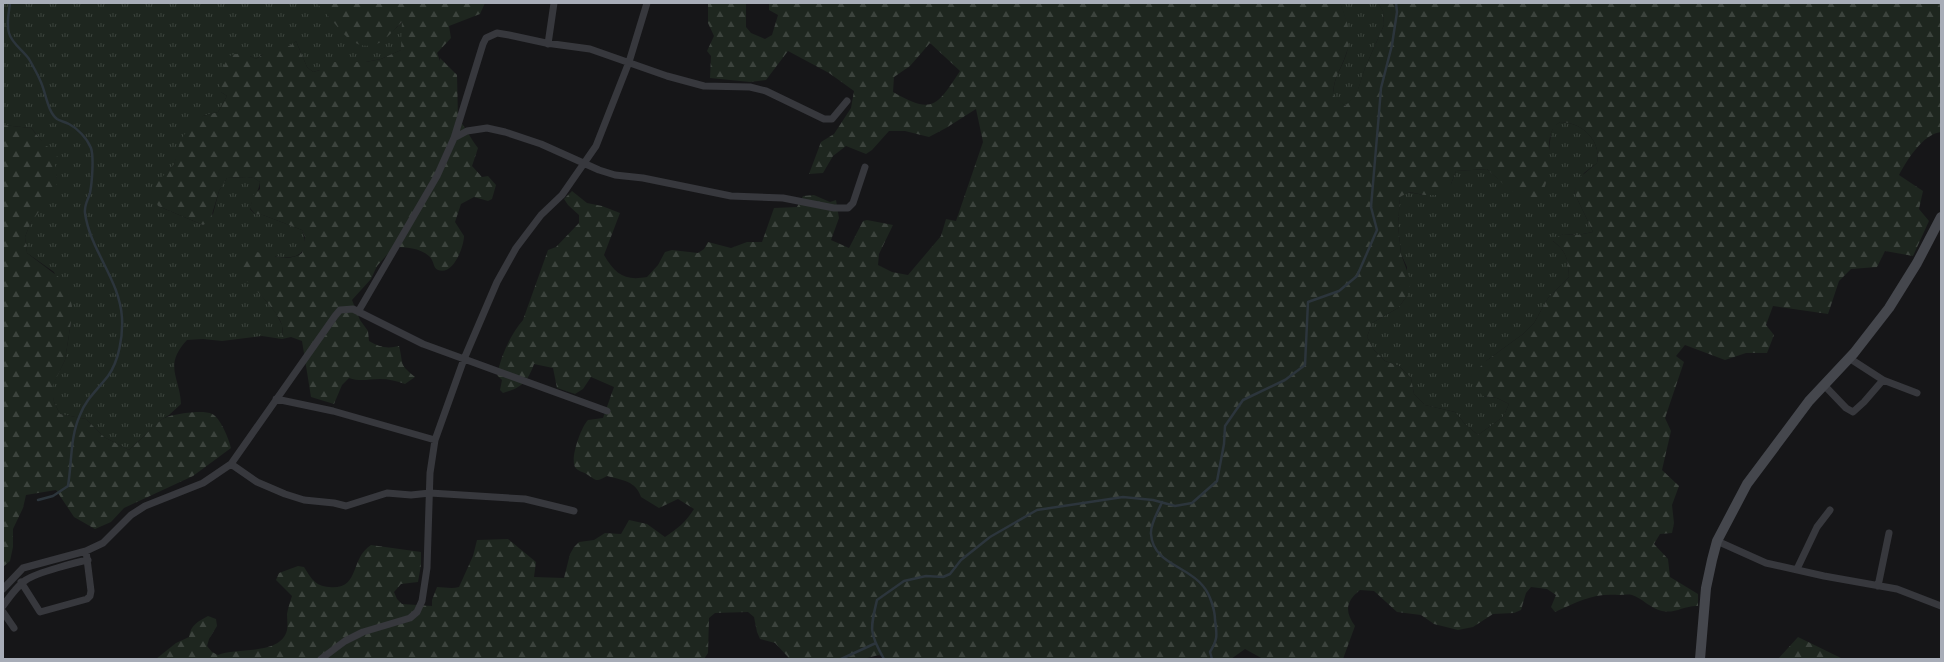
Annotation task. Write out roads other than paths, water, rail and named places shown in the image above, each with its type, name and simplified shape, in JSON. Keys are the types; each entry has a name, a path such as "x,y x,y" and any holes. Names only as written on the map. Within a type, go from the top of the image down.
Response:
{"main road":[{"path":"1700,659 1706,588 1717,541 1747,484 1809,401 1849,358 1889,308 1918,263 1941,217"}],"street":[{"path":"548,44 554,3"},
{"path":"321,659 345,641 363,632 410,618 417,612 422,600 427,568 430,473 435,440 464,359 497,282 516,248 541,215 562,195 596,146 629,62 647,3"},
{"path":"358,312 437,176 454,138 486,38 497,34 548,44 590,49 667,76 704,86 750,87 766,91 816,116 828,120 836,116 846,101"},
{"path":"454,138 467,131 487,128 499,130 541,144 584,164 615,174 643,178 731,196 783,198 826,207 848,208 853,203 866,167"},
{"path":"3,589 23,568 86,551 103,542 131,515 145,506 203,484 231,464 276,399 297,372 311,347 340,310 347,308 358,312 400,334 607,411"},
{"path":"1849,358 1883,380 1917,393"},
{"path":"1824,385 1853,412 1883,380"},
{"path":"276,399 333,411 435,440"},
{"path":"231,464 257,482 285,494 304,500 334,503 346,506 387,493 411,495 430,493 525,499 574,511"},
{"path":"1797,569 1817,528 1830,510"},
{"path":"1878,586 1889,533"},
{"path":"1717,541 1766,563 1824,576 1897,589 1941,606"},
{"path":"21,582 40,612 87,599 90,596 91,591 86,551"},
{"path":"3,606 21,582 43,571 88,560"},
{"path":"3,612 14,628"}],"waterway":[{"path":"10,3 8,18 10,37 27,56 38,75 51,111 57,119 69,124 78,131 91,148 93,164 90,193 86,203 85,213 93,240 116,291 122,318 122,333 118,356 112,370 92,394 83,409 74,432 68,486 53,496 38,500"},
{"path":"884,659 873,637 872,631 877,600 904,581 926,576 943,577 950,574 961,560 990,537 1037,510 1123,497 1153,500 1175,506 1192,503 1217,481 1224,444 1225,426 1243,400 1285,380 1305,365 1308,302 1339,291 1357,276 1377,230 1371,207 1381,88 1392,45 1397,12 1396,3"},
{"path":"1162,502 1151,530 1153,544 1164,558 1197,579 1208,593 1215,616 1216,630 1216,640 1210,652 1212,659"},
{"path":"841,659 876,643"}]}
